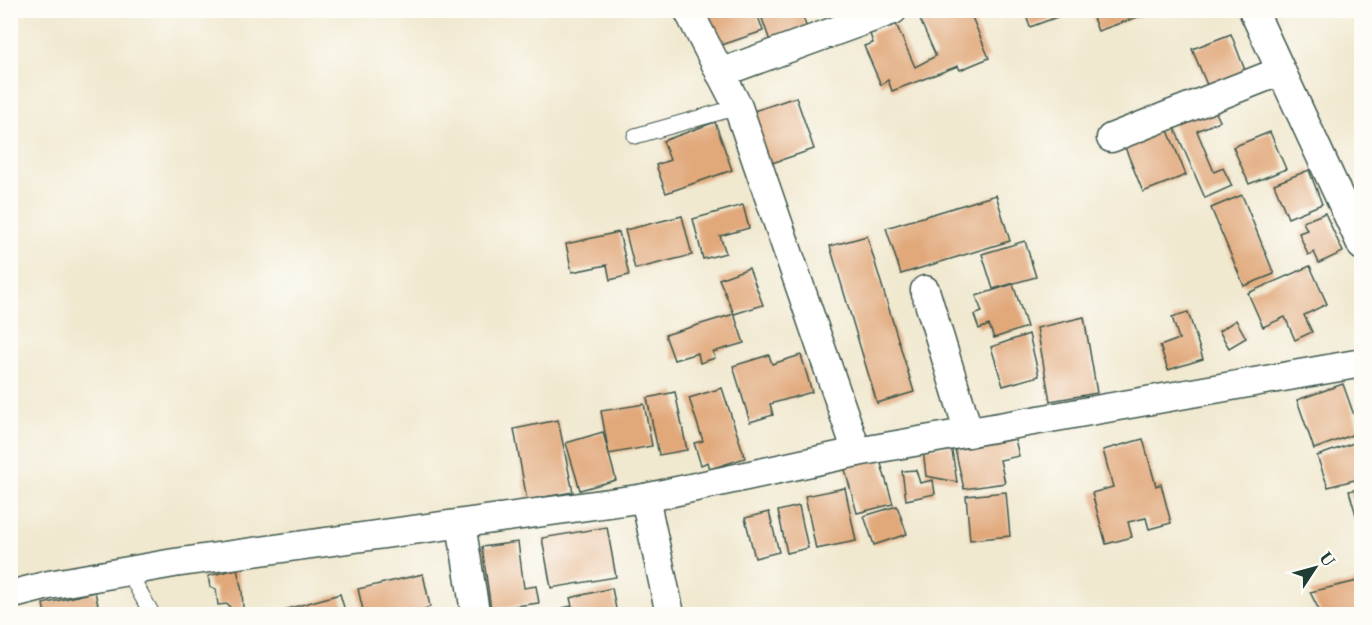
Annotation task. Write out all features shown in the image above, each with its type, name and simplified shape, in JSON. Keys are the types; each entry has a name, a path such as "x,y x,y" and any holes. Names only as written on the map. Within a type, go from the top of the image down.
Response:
{"street":[{"path":"688,10 738,107 857,452"},
{"path":"720,73 843,19 893,10"},
{"path":"1253,10 1362,246"},
{"path":"1111,138 1281,71"},
{"path":"925,290 969,432"},
{"path":"10,595 49,585 185,562 645,498 857,452 1362,363"},
{"path":"645,498 670,615"},
{"path":"461,524 475,612"}],"lane":[{"path":"635,136 738,107"},
{"path":"128,571 153,615"}],"building":[{"path":"701,10 756,10 763,31 713,48"},
{"path":"759,10 801,10 807,29 770,41"},
{"path":"942,10 969,10 989,58 960,70 958,66 892,91 888,80 881,85 864,46 873,43 870,34 896,24 915,67 936,56 920,20"},
{"path":"1024,10 1067,10 1068,13 1030,27"},
{"path":"1090,10 1144,10 1146,14 1098,31"},
{"path":"1231,34 1248,78 1210,92 1192,49"},
{"path":"796,97 814,149 766,165 748,113"},
{"path":"1211,102 1220,121 1197,131 1214,172 1223,168 1232,186 1205,198 1171,120"},
{"path":"715,122 732,170 666,193 656,165 670,160 663,141"},
{"path":"1167,128 1186,175 1143,192 1124,145"},
{"path":"1270,132 1286,169 1249,184 1233,147"},
{"path":"1309,170 1322,204 1288,218 1274,184"},
{"path":"996,195 1010,241 901,274 886,228"},
{"path":"1242,195 1274,274 1244,286 1211,208"},
{"path":"743,205 749,228 720,236 726,253 703,259 693,219"},
{"path":"1325,213 1343,252 1319,263 1314,252 1308,255 1299,233 1307,230 1303,222"},
{"path":"682,216 692,255 635,269 625,230"},
{"path":"619,232 629,275 610,280 607,265 572,272 566,244"},
{"path":"867,236 914,392 877,403 830,246"},
{"path":"1025,241 1036,277 993,289 982,254"},
{"path":"1310,266 1327,304 1304,315 1312,332 1295,340 1285,317 1263,327 1248,293"},
{"path":"749,268 763,305 734,314 719,279"},
{"path":"1013,284 1027,327 994,338 989,325 979,329 974,315 982,312 976,296"},
{"path":"1188,312 1203,359 1168,370 1160,346 1179,339 1172,317"},
{"path":"734,314 744,343 713,352 715,358 700,363 698,353 674,360 665,335"},
{"path":"1084,317 1097,393 1050,401 1037,328"},
{"path":"1236,320 1246,338 1229,348 1219,331"},
{"path":"1029,334 1039,376 1003,386 991,347"},
{"path":"769,355 772,364 801,355 812,392 770,404 773,415 750,422 733,366"},
{"path":"1343,384 1360,432 1314,449 1297,400"},
{"path":"722,388 745,458 710,469 708,462 701,465 694,443 703,441 689,398"},
{"path":"675,392 687,450 659,455 647,398"},
{"path":"644,404 652,446 609,454 601,411"},
{"path":"558,420 573,492 527,500 514,429"},
{"path":"603,432 616,480 580,490 566,443"},
{"path":"1014,435 1019,456 1000,460 1005,483 964,489 955,449"},
{"path":"1143,439 1156,486 1161,484 1171,523 1149,529 1146,518 1128,522 1132,537 1106,544 1092,493 1113,487 1103,450"},
{"path":"1362,440 1362,478 1328,487 1317,456"},
{"path":"951,445 957,482 926,476 923,449"},
{"path":"879,457 893,504 857,513 844,466"},
{"path":"916,470 920,483 933,480 935,494 906,500 902,471"},
{"path":"845,488 856,541 816,549 805,496"},
{"path":"1362,488 1362,532 1361,532 1349,491"},
{"path":"1006,492 1010,536 970,540 966,496"},
{"path":"799,506 808,548 787,553 778,511"},
{"path":"897,506 907,534 874,545 864,516"},
{"path":"769,512 779,552 755,558 745,518"},
{"path":"607,527 616,577 551,588 542,538"},
{"path":"518,542 524,588 536,586 539,603 491,609 482,547"},
{"path":"237,569 243,608 234,614 228,604 218,605 216,589 210,587 208,576"},
{"path":"423,574 430,606 419,614 364,614 358,589"},
{"path":"1362,580 1362,614 1321,614 1310,592"},
{"path":"612,588 617,614 564,614 562,608 572,606 570,598"},
{"path":"95,592 100,614 45,614 43,604"},
{"path":"340,594 346,614 289,614 287,609"},
{"path":"539,610 540,614 517,614 517,613"}]}
